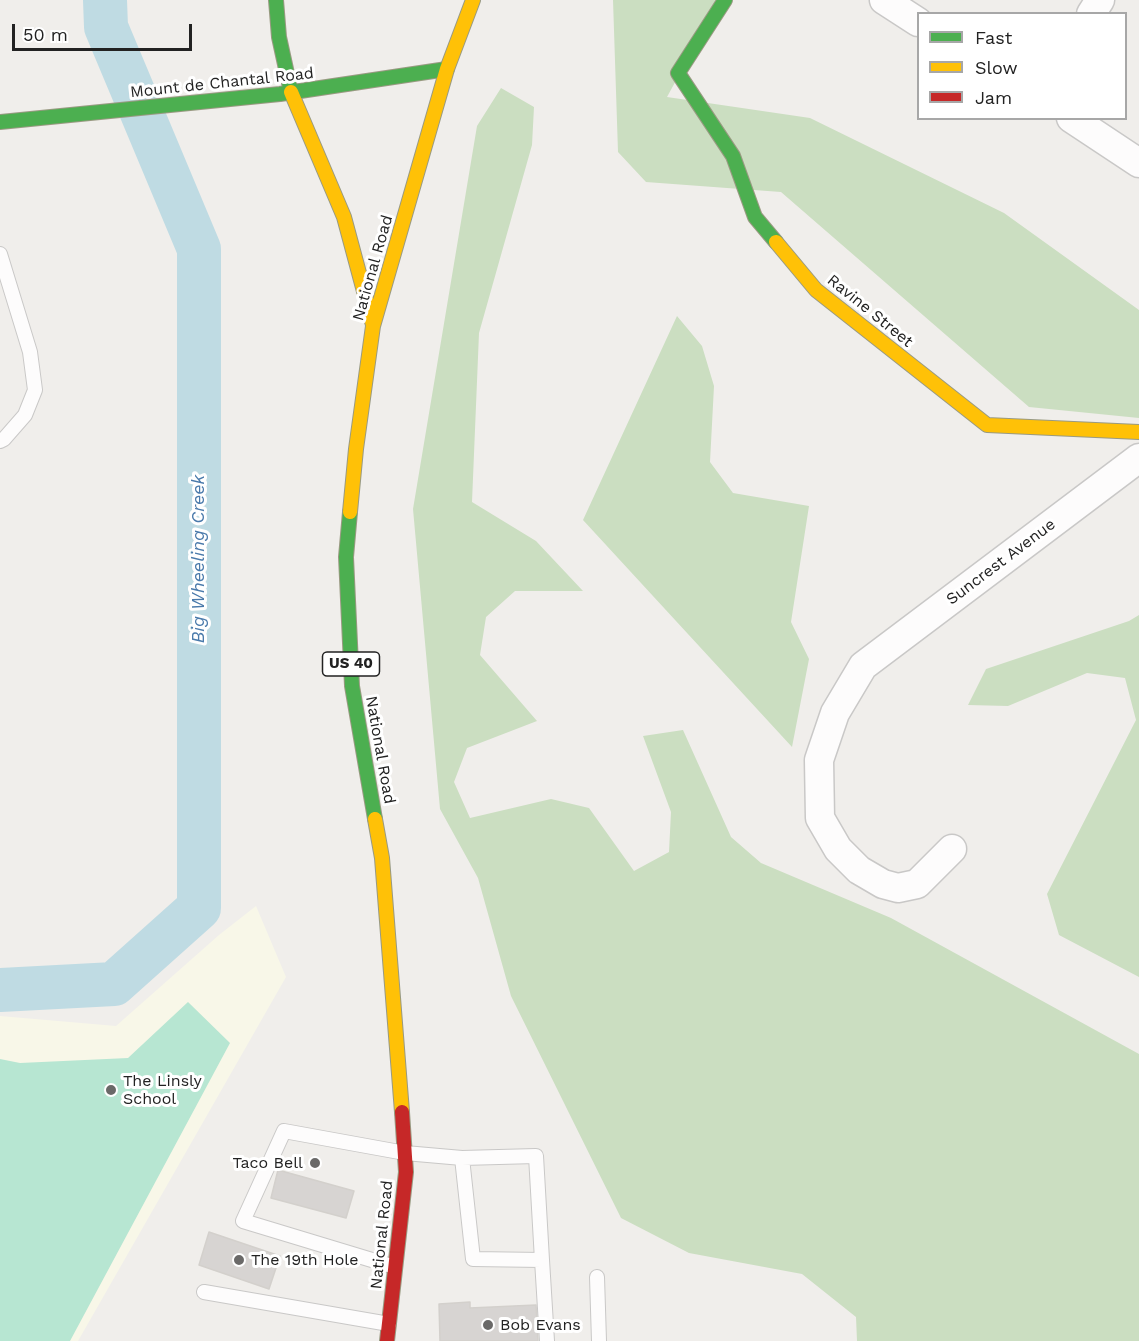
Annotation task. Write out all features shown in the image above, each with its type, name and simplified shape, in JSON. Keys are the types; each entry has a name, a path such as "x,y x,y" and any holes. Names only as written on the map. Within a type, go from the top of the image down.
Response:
{"main road":[{"path":"276,0 279,37 291,92 344,218 373,326"},
{"name":"National Road","path":"387,1341 406,1172 398,1040 382,858 352,686 346,557 356,449 373,326 447,69 473,0"},
{"name":"Ravine Street","path":"724,0 678,74 733,156 755,217 816,290 987,425 1139,432"},
{"name":"Mount de Chantal Road","path":"0,122 255,97 369,83 447,69"}],"street":[{"path":"884,0 917,21"},
{"path":"1074,120 1139,163"},
{"name":"Suncrest Avenue","path":"952,849 917,884 898,888 883,884 858,870 838,849 820,818 819,760 836,713 863,666 1139,458"}],"lane":[{"path":"0,254 30,352 35,390 25,415 0,441"},
{"path":"395,1267 243,1221 284,1131 405,1153 462,1158 536,1156 547,1341"},
{"path":"462,1158 473,1259 542,1260"},
{"path":"597,1277 598,1341"},
{"path":"204,1292 389,1324"}],"shaded area":[{"name":"The Linsly School","path":"256,906 286,977 78,1341 0,1341 0,1016 116,1026 219,935"}],"green space":[{"path":"613,0 720,0 667,97 810,118 1004,213 1139,310 1139,418 1029,407 781,192 646,182 618,152"},
{"path":"501,88 534,107 532,145 479,333 472,502 536,541 583,591 515,591 486,617 480,655 537,721 467,748 454,782 470,818 551,799 589,808 634,871 669,852 671,812 643,736 683,730 731,837 761,863 891,918 1139,1054 1139,1341 857,1341 856,1317 802,1274 689,1253 621,1218 511,996 478,878 440,809 413,509 477,126"},
{"path":"677,316 702,346 714,386 710,462 733,493 809,506 791,622 809,659 792,747 583,520"},
{"path":"1139,615 1139,977 1059,935 1047,894 1136,720 1125,678 1087,673 1008,706 968,705 986,669 1129,621"},
{"name":"The Linsly School","path":"188,1002 230,1043 70,1341 0,1341 0,1059 20,1063 128,1058"}],"building":[{"path":"278,1170 354,1191 346,1218 271,1198"},
{"name":"The 19th Hole","path":"209,1232 280,1256 269,1289 199,1265"},
{"name":"Bob Evans","path":"470,1302 470,1308 536,1305 538,1341 440,1341 439,1304"}],"waterway":[{"name":"Big Wheeling Creek","path":"0,990 114,984 199,908 199,249 106,27 105,0"}],"traffic: fast":[{"path":"276,0 279,37 291,92"},
{"path":"725,0 678,73 733,156 755,217 776,242"},
{"path":"0,122 280,94 447,69"},
{"path":"350,512 346,557 352,686 375,819"}],"traffic: slow":[{"path":"350,512 373,326 447,69 473,0"},
{"path":"291,92 344,217 373,325"},
{"path":"776,242 816,290 987,425 1139,432"},
{"path":"375,819 382,858 402,1112"}],"traffic: jam":[{"path":"387,1341 406,1172 402,1112"}],"place":[{"name":"The Linsly School","path":"111,1090"},
{"name":"Taco Bell","path":"315,1163"},
{"name":"The 19th Hole","path":"239,1260"},
{"name":"Bob Evans","path":"488,1325"}]}
